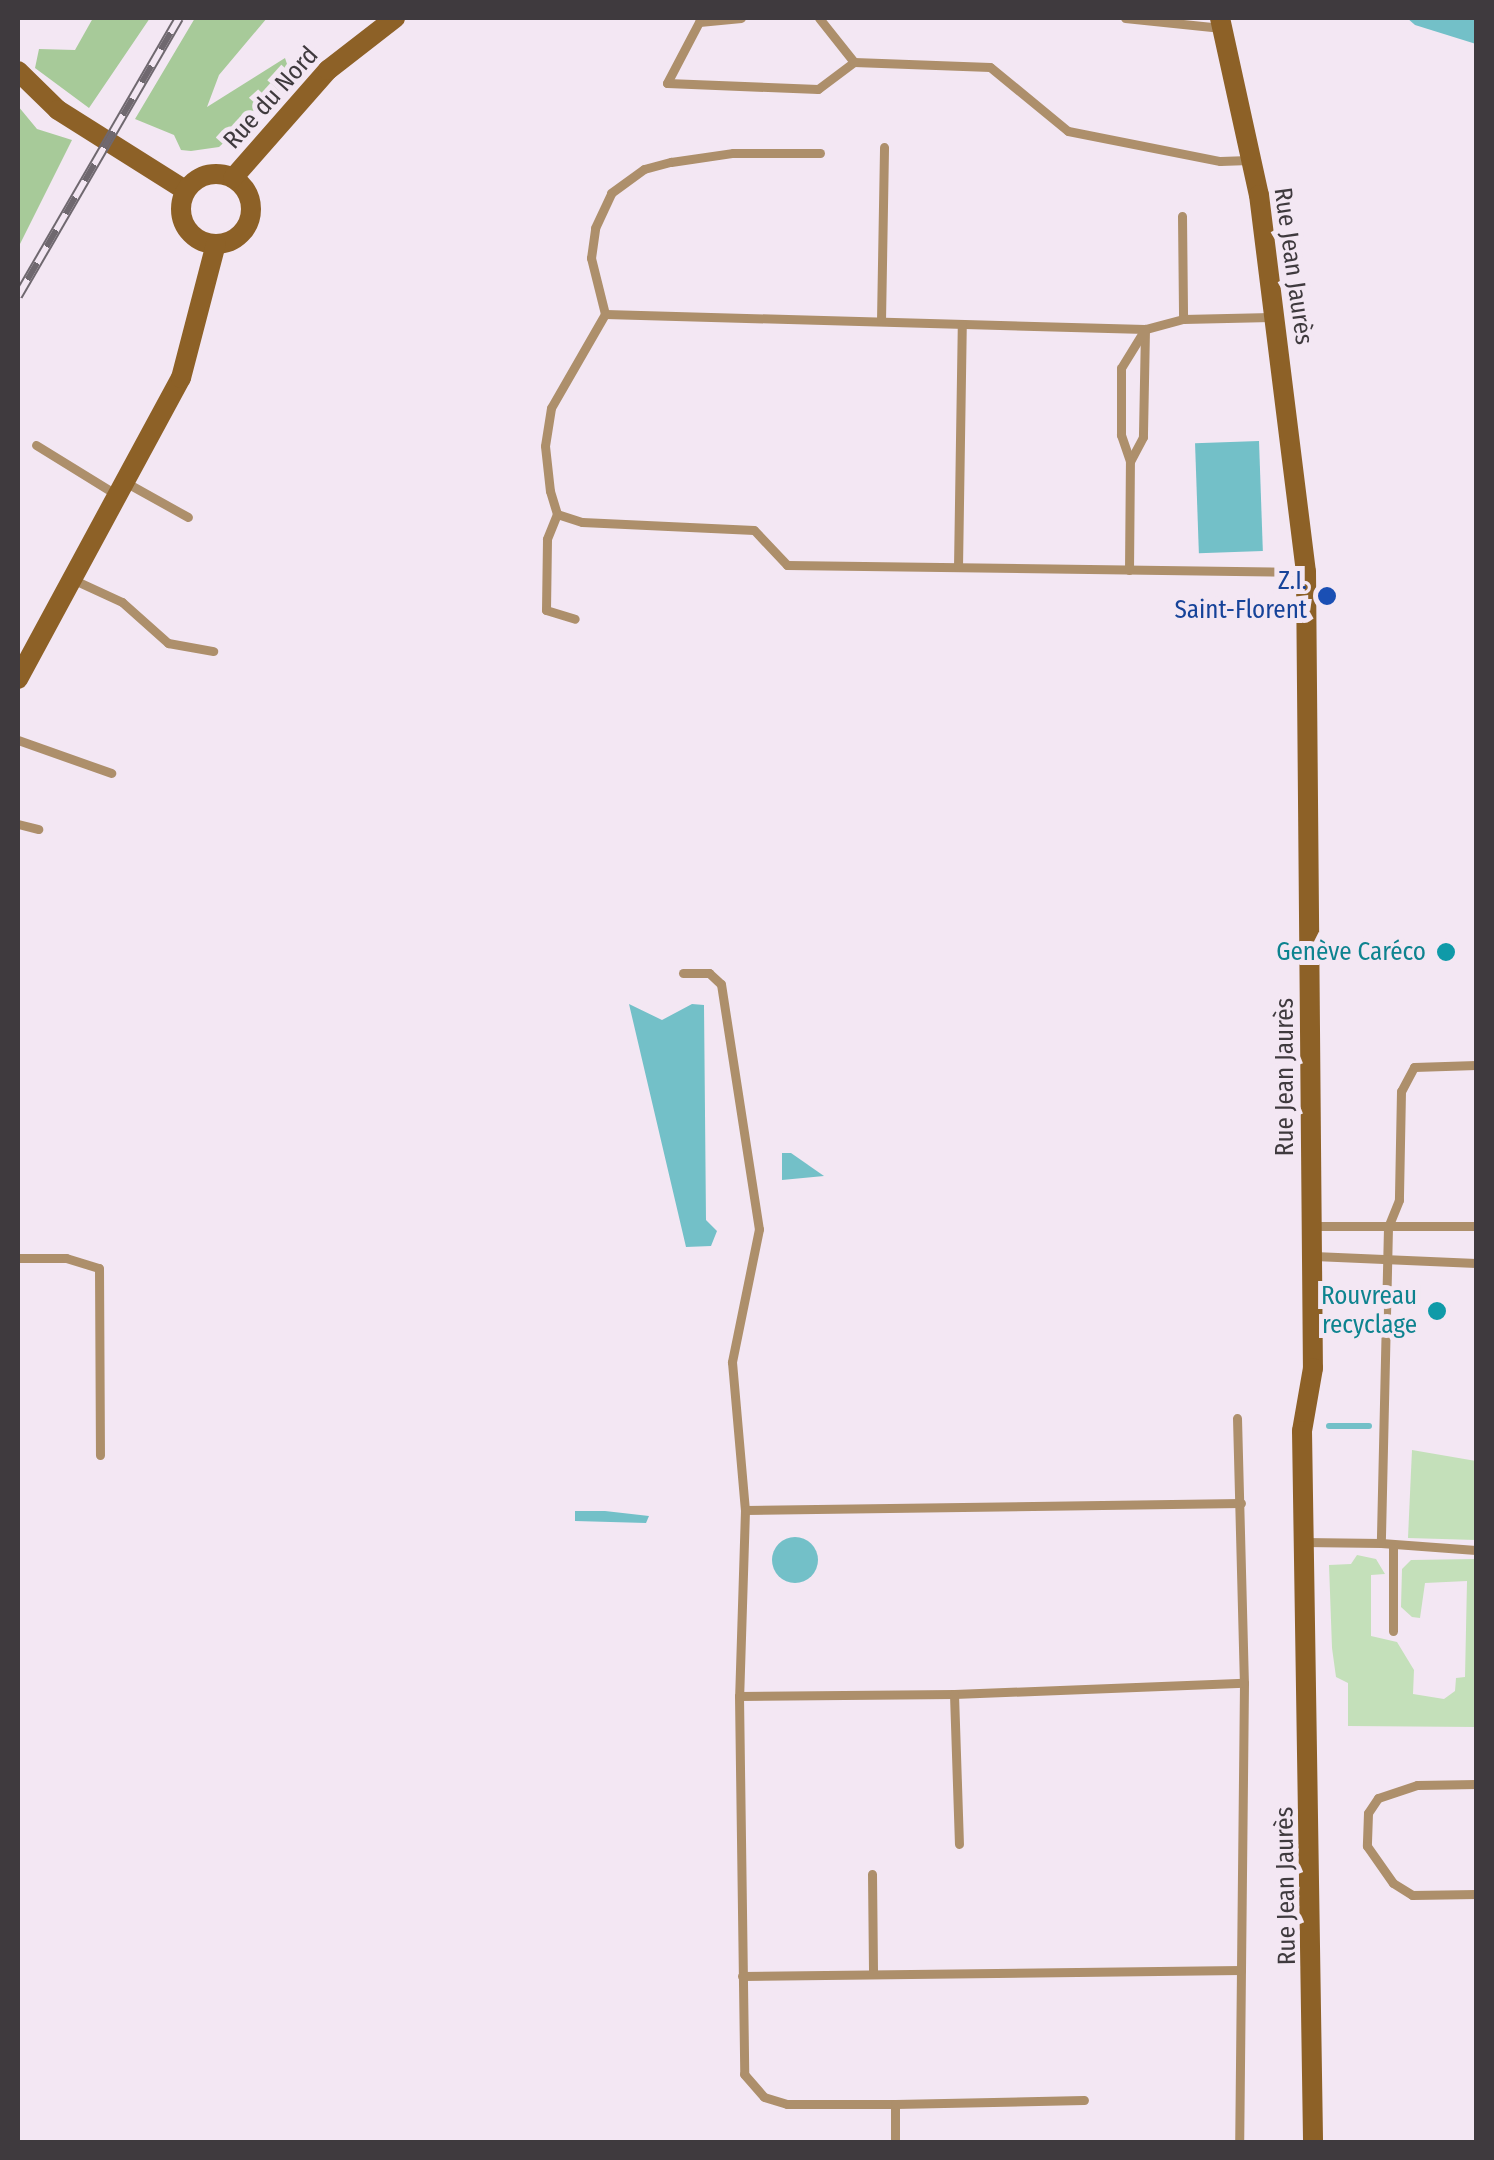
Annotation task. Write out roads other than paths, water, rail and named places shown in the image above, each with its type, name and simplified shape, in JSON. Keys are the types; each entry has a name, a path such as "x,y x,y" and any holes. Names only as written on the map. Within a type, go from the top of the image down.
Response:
{"street":[{"name":"Rue du Nord","path":"234,178 328,70 395,18"},
{"name":"Rue Jean Jaurès","path":"1221,23 1252,160 1276,316 1306,572 1311,1256 1304,1542 1313,2142"},
{"path":"18,71 80,125 186,190"},
{"path":"18,680 69,577 187,362 216,244 248,224 250,198 234,178 207,174 186,190 180,204 189,232 216,244"}],"lane":[{"path":"741,18 698,22 667,83 818,89 854,62 990,67 1068,131 1220,162 1252,160"},
{"path":"819,18 854,62"},
{"path":"1124,18 1221,23"},
{"path":"881,321 884,148"},
{"path":"575,620 546,610 547,539 558,514 545,446 550,408 604,314 592,258 595,228 611,193 644,169 670,162 733,152 820,153"},
{"path":"1182,216 1184,320"},
{"path":"604,314 1145,330 1184,320 1276,316"},
{"path":"958,567 962,324"},
{"path":"1129,570 1130,461 1120,435 1121,368 1145,330"},
{"path":"1130,461 1143,437 1145,330"},
{"path":"36,445 188,517"},
{"path":"558,514 582,522 754,530 787,564 1306,572"},
{"path":"69,577 122,602 168,643 213,651"},
{"path":"18,740 110,773"},
{"path":"18,824 38,828"},
{"path":"683,973 708,973 722,984 759,1228 732,1336 746,1510 739,1696 744,2074 764,2097 786,2104 1084,2100"},
{"path":"1381,1543 1388,1227 1400,1200 1404,1078 1428,1063 1476,1065"},
{"path":"1310,1226 1476,1226"},
{"path":"1311,1256 1476,1263"},
{"path":"18,1258 66,1258 99,1268 100,1456"},
{"path":"1237,1418 1244,1683 1239,2142"},
{"path":"746,1510 1242,1503"},
{"path":"1304,1542 1476,1550"},
{"path":"1393,1548 1393,1631"},
{"path":"739,1696 954,1694 1244,1683"},
{"path":"954,1694 960,1844"},
{"path":"1476,1784 1417,1785 1378,1798 1368,1813 1367,1846 1393,1883 1412,1894 1476,1894"},
{"path":"872,1874 873,1970"},
{"path":"742,1976 873,1970 1241,1970"},
{"path":"895,2104 895,2142"}],"water":[{"path":"1407,18 1476,18 1476,44 1415,25"},
{"path":"1259,441 1263,551 1199,553 1195,443"},
{"path":"629,1004 662,1020 692,1004 704,1005 706,1220 717,1231 711,1246 686,1247"},
{"path":"782,1153 791,1153 824,1176 782,1180"},
{"path":"575,1511 649,1516 646,1523 575,1521"},
{"path":"795,1537 811,1544 818,1560 811,1576 795,1583 779,1576 772,1560 779,1544"}],"waterway":[{"path":"1329,1426 1369,1426"}],"railway":[{"path":"18,296 179,18"}],"place":[{"name":"Z.I. Saint-Florent","path":"1327,596"},
{"name":"Genève Caréco","path":"1446,952"},
{"name":"Rouvreau recyclage","path":"1437,1311"}]}
